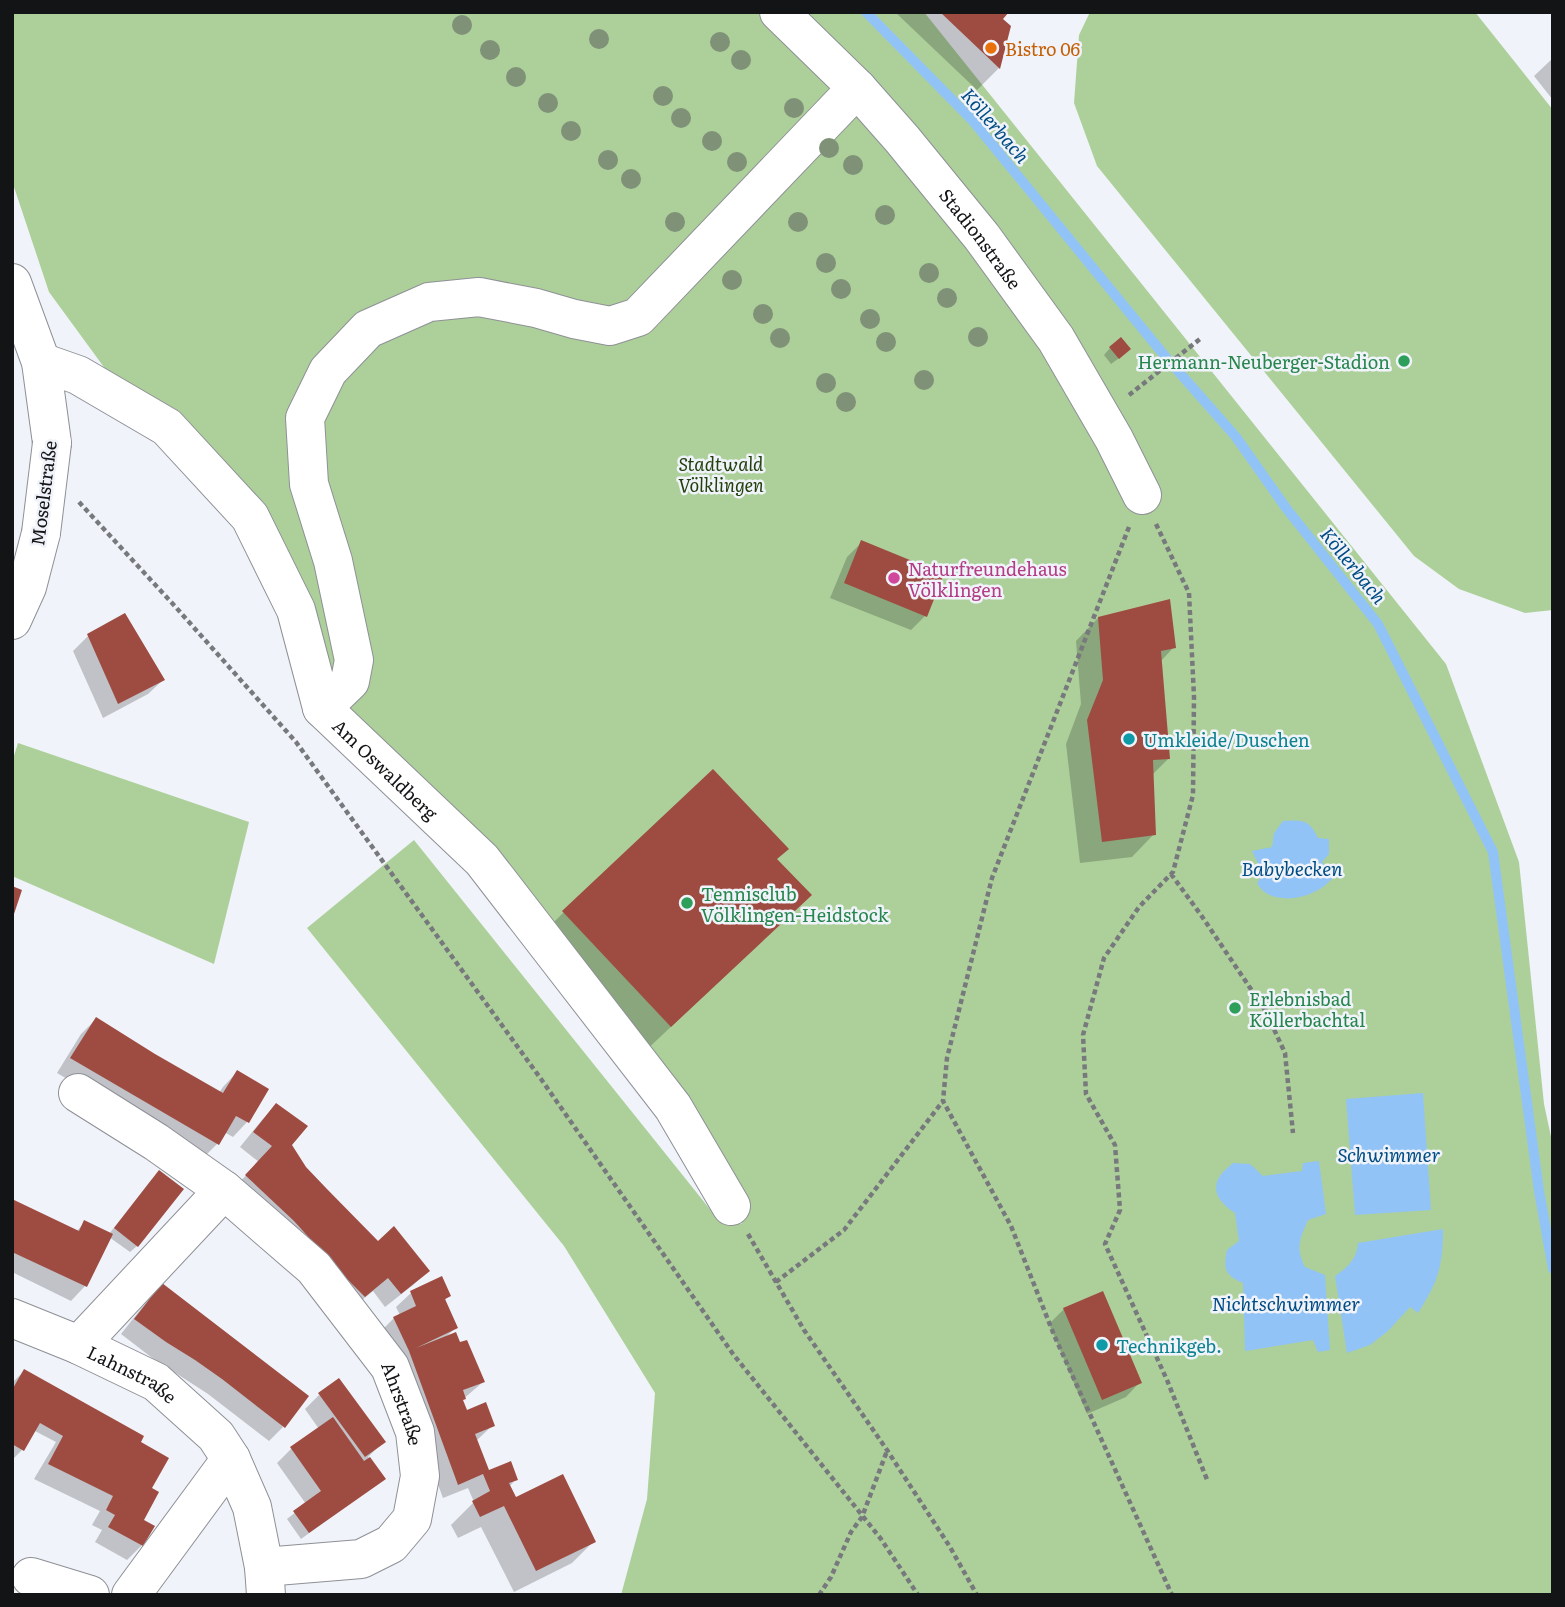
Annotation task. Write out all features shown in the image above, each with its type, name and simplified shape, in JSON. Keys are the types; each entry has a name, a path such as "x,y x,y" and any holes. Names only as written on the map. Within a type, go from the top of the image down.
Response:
{"street":[{"name":"Stadionstraße","path":"779,12 857,88 982,237 1056,338 1114,439 1142,495"},
{"path":"322,708 350,681 354,660 333,561 309,484 305,418 328,371 368,329 429,302 479,297 610,326 638,317 857,88"},
{"name":"Moselstraße","path":"12,283 41,362 52,443 41,533 27,587 12,620"},
{"name":"Am Oswaldberg","path":"41,362 78,375 166,427 250,517 296,610 322,708 482,860 673,1107 731,1206"},
{"name":"Ahrstraße","path":"78,1093 156,1142 224,1190 314,1268 390,1367 415,1432 420,1476 412,1519 391,1544 361,1559 265,1581"},
{"path":"79,1345 224,1190"},
{"name":"Lahnstraße","path":"12,1318 79,1345 156,1382 216,1436 231,1459 252,1507 265,1581"},
{"path":"131,1595 231,1459"},
{"path":"31,1577 90,1595"}],"path":[{"path":"1151,378 1200,339"},
{"path":"71,493 296,742 541,1079 733,1354 881,1539 918,1595"},
{"path":"1142,495 1189,593 1194,697 1193,795 1173,872 1139,907 1104,958 1083,1035 1087,1094 1115,1144 1121,1210 1105,1244 1167,1380 1208,1482"},
{"path":"776,1283 844,1230 943,1101 947,1059 992,878 1142,495"},
{"path":"1171,874 1202,915 1265,1010 1285,1054 1293,1133"},
{"path":"943,1101 1011,1226 1060,1347 1172,1595"},
{"path":"731,1206 804,1330 887,1450 950,1547 977,1595"},
{"path":"819,1595 831,1577 851,1532 862,1517 887,1450"}],"green space":[{"name":"Stadtwald Völklingen","path":"12,12 924,12 1446,664 1519,862 1544,1104 1553,1146 1553,1595 621,1595 647,1499 655,1393 564,1246 307,928 414,840 713,1213 742,1224 673,1107 482,860 322,708 250,517 117,385 49,292 12,181"},
{"name":"Hermann-Neuberger-Stadion","path":"1090,12 1475,12 1553,110 1553,610 1525,613 1459,589 1414,556 1097,166 1074,103 1079,35"},
{"path":"18,743 249,822 214,964 12,876 12,762"}],"water":[{"name":"Babybecken","path":"1283,821 1304,822 1318,838 1329,839 1329,854 1322,862 1328,872 1335,874 1308,895 1296,898 1273,896 1257,883 1263,874 1252,851 1272,847 1274,833"},
{"name":"Schwimmer","path":"1423,1093 1431,1210 1355,1215 1346,1099"},
{"name":"Nichtschwimmer","path":"1319,1161 1326,1214 1308,1220 1299,1248 1305,1267 1325,1275 1330,1350 1318,1352 1313,1340 1245,1351 1243,1283 1229,1274 1225,1262 1227,1250 1239,1241 1235,1213 1219,1198 1217,1182 1233,1163 1250,1164 1263,1176 1302,1171 1303,1163"},
{"name":"Nichtschwimmer","path":"1443,1229 1438,1273 1418,1313 1410,1307 1388,1331 1370,1345 1347,1353 1335,1276 1351,1262 1358,1243"}],"building":[{"name":"Bistro 06","path":"940,12 1009,12 1003,19 1011,26 1000,69"},
{"path":"1121,337 1131,349 1119,359 1109,347"},
{"name":"Naturfreundehaus Völklingen","path":"861,540 944,574 927,617 844,583"},
{"name":"Umkleide/Duschen","path":"1170,599 1176,648 1161,651 1170,759 1153,760 1156,835 1102,842 1087,720 1103,680 1098,617"},
{"path":"125,613 165,680 118,704 87,634"},
{"name":"Tennisclub Völklingen-Heidstock","path":"713,769 789,849 777,859 812,895 671,1027 562,911"},
{"path":"12,886 22,890 13,917 12,917"},
{"path":"96,1017 223,1093 237,1070 269,1089 249,1123 236,1116 219,1145 70,1058"},
{"path":"276,1103 308,1126 292,1145 306,1167 378,1241 394,1226 430,1271 401,1294 388,1278 365,1297 294,1221 245,1175 272,1146 253,1132"},
{"path":"159,1170 184,1189 138,1247 114,1228"},
{"path":"12,1199 79,1231 84,1220 113,1234 87,1287 12,1252"},
{"path":"442,1276 451,1296 445,1299 458,1328 416,1348 456,1332 460,1342 467,1340 485,1382 463,1390 466,1399 463,1400 467,1410 486,1402 495,1426 475,1434 489,1470 511,1461 518,1480 509,1483 516,1497 563,1474 596,1542 536,1571 504,1506 480,1517 472,1501 490,1491 483,1474 458,1485 409,1351 393,1317 416,1306 410,1291"},
{"path":"162,1283 309,1396 285,1428 222,1379 134,1319"},
{"name":"Technikgeb.","path":"1103,1291 1142,1383 1102,1400 1063,1308"},
{"path":"24,1369 144,1436 141,1442 169,1458 152,1488 159,1492 144,1520 155,1526 143,1546 108,1527 115,1515 106,1510 113,1496 48,1464 63,1436 40,1423 24,1451 12,1444 12,1390"},
{"path":"339,1378 386,1442 365,1457 318,1393"},
{"path":"333,1417 364,1461 370,1457 386,1479 309,1533 293,1511 321,1491 290,1447"}],"waterway":[{"name":"Köllerbach","path":"866,12 973,121 1164,355 1236,437 1286,508 1378,624 1493,852 1539,1191 1553,1269"}],"place":[{"name":"Bistro 06","path":"991,48"},
{"name":"Hermann-Neuberger-Stadion","path":"1404,361"},
{"name":"Naturfreundehaus Völklingen","path":"894,578"},
{"name":"Umkleide/Duschen","path":"1129,739"},
{"name":"Tennisclub Völklingen-Heidstock","path":"687,903"},
{"name":"Erlebnisbad Köllerbachtal","path":"1235,1008"},
{"name":"Technikgeb.","path":"1102,1345"}]}
